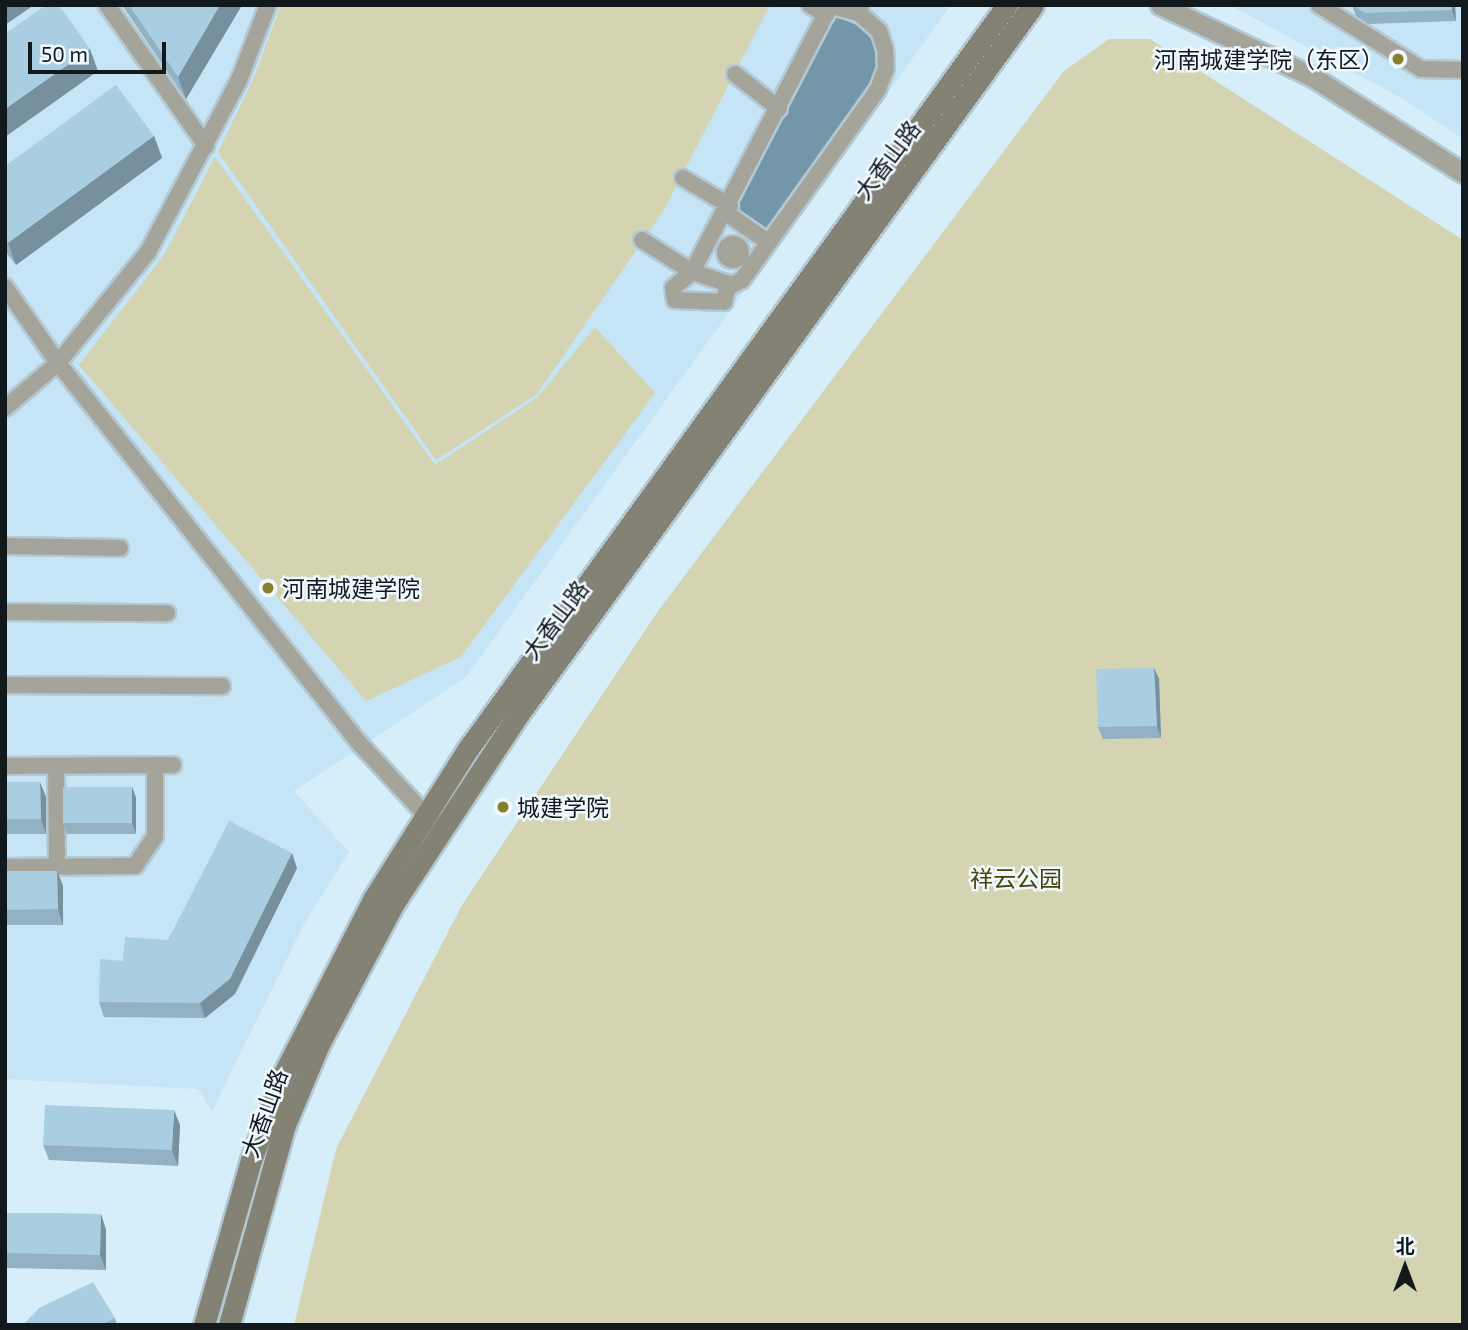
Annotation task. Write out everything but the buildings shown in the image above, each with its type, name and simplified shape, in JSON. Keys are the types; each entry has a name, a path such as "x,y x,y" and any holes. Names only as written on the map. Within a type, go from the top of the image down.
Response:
{"main road":[{"name":"大香山路","path":"204,1325 251,1160 284,1073 353,934 1007,5"},
{"name":"大香山路","path":"229,1325 271,1166 302,1082 432,822 1033,5"}],"street":[{"path":"107,5 206,146"},
{"path":"5,408 58,363 148,252 206,146 268,5"},
{"path":"737,255 768,242 878,89 886,68 886,49 879,31 860,9 829,9 810,5"},
{"path":"1160,5 1313,77 1463,173"},
{"path":"1319,5 1421,69 1463,70"},
{"path":"748,228 722,283 724,302 675,300 673,288 692,272 728,210 829,9"},
{"path":"735,74 779,109"},
{"path":"683,178 768,242"},
{"path":"642,240 692,272 722,283 742,280 737,255 712,238"},
{"path":"5,287 58,363 361,745 432,822"},
{"path":"5,546 120,548"},
{"path":"5,612 167,613"},
{"path":"5,685 222,685"},
{"path":"5,867 135,866 155,836 155,765"},
{"path":"5,766 173,765"},
{"path":"56,766 57,867"}],"shaded area":[{"name":"河南城建学院","path":"5,5 951,5 466,677 294,791 349,852 304,924 212,1111 198,1089 5,1079"},
{"name":"河南城建学院（东区）","path":"1230,5 1463,5 1463,139 1403,99"},
{"path":"833,15 869,30 877,42 876,76 767,233 734,213"}],"green space":[{"path":"281,5 770,5 664,210 537,394 436,460 218,152 252,82"},
{"name":"祥云公园","path":"1109,39 1150,39 1463,240 1463,1325 294,1325 336,1149 462,905 658,611 1064,71"},
{"path":"215,157 435,465 538,397 595,327 655,393 461,657 366,701 79,365 164,255"}],"place":[{"name":"河南城建学院（东区）","path":"1398,59"},
{"name":"河南城建学院","path":"268,588"},
{"name":"城建学院","path":"503,807"}]}
